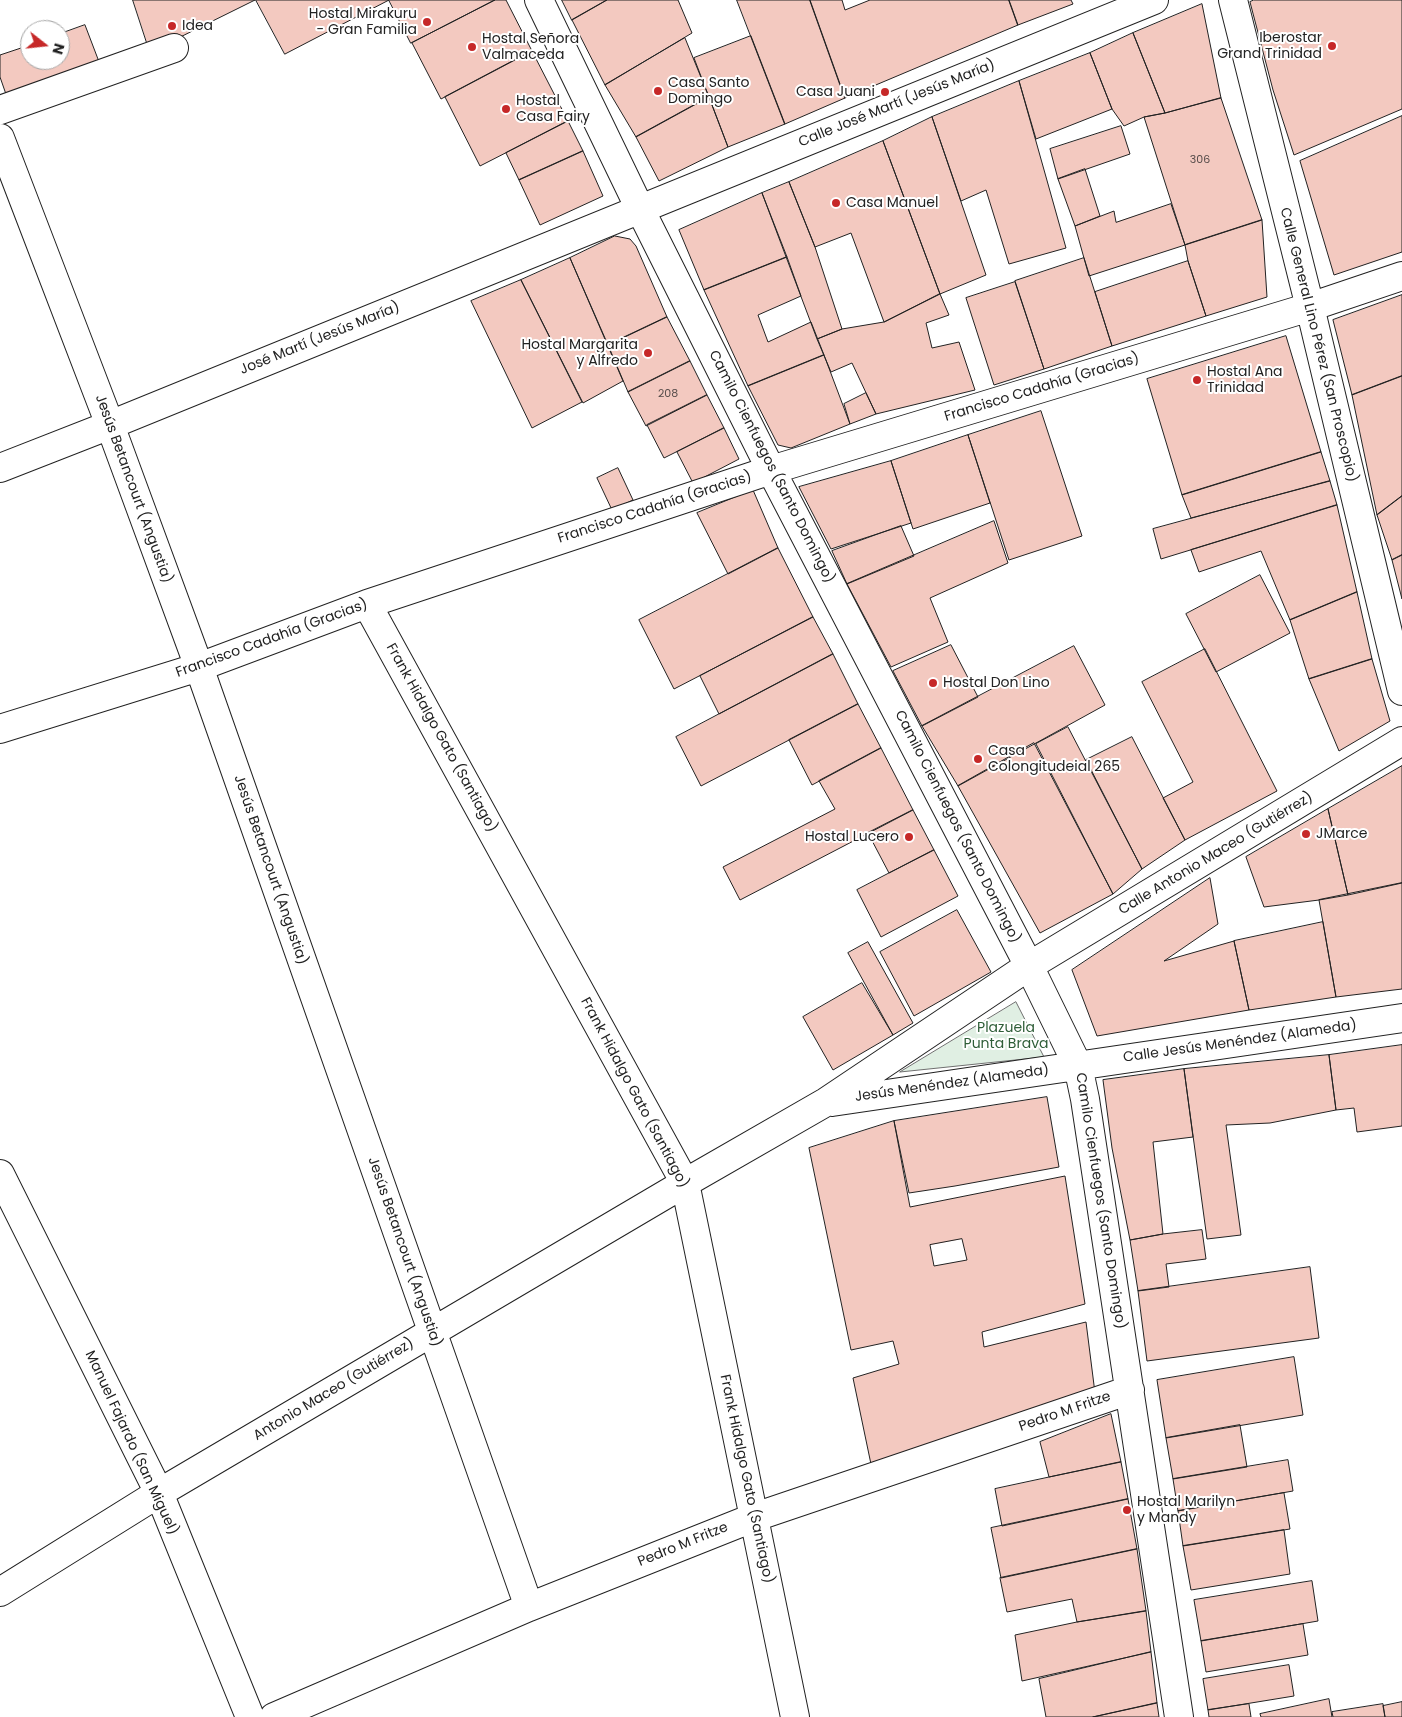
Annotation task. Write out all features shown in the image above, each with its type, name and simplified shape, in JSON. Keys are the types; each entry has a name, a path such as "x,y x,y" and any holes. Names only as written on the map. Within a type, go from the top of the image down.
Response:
{"street":[{"name":"Camilo Cienfuegos (Santo Domingo)","path":"539,0 640,209 771,470 1029,966 1078,1066 1085,1100 1130,1390 1179,1717"},
{"name":"Calle José Martí (Jesús María)","path":"640,209 1154,0"},
{"name":"Calle General Lino Pérez (San Proscopio)","path":"1233,0 1310,307 1402,691"},
{"path":"0,110 174,48"},
{"name":"Jesús Betancourt (Angustia)","path":"0,138 110,425 199,667 529,1606"},
{"name":"José Martí (Jesús María)","path":"0,468 640,209"},
{"name":"Francisco Cadahía (Gracias)","path":"0,729 199,667 367,604 771,470 1310,307 1402,276"},
{"name":"Frank Hidalgo Gato (Santiago)","path":"367,604 685,1183 795,1717"},
{"name":"Calle Antonio Maceo (Gutiérrez)","path":"826,1102 1029,966 1402,742"},
{"name":"Calle Jesús Menéndez (Alameda)","path":"1078,1066 1402,1018"},
{"name":"Jesús Menéndez (Alameda)","path":"826,1102 1078,1066"},
{"name":"Antonio Maceo (Gutiérrez)","path":"0,1592 159,1493 826,1102"},
{"name":"Manuel Fajardo (San Miguel)","path":"0,1174 159,1493 250,1717"},
{"name":"Pedro M Fritze","path":"274,1717 529,1606 755,1517 1130,1390"}],"green space":[{"name":"Plazuela Punta Brava","path":"1016,1002 1044,1057 900,1072"}],"building":[{"name":"Idea","path":"133,0 255,0 150,52"},
{"path":"256,0 389,0 285,54"},
{"name":"Hostal Mirakuru - Gran Familia","path":"389,0 495,0 411,43"},
{"name":"Hostal Señora Valmaceda","path":"495,0 506,0 532,51 441,99 412,43"},
{"path":"562,0 607,0 572,20"},
{"path":"607,0 678,0 692,33 605,85 572,20"},
{"path":"737,0 810,0 845,98 785,124"},
{"path":"810,0 842,0 845,10 870,0 1009,0 1018,25 845,98"},
{"path":"1009,0 1071,0 1073,4 1018,25"},
{"name":"Iberostar Grand Trinidad","path":"1254,0 1402,0 1402,109 1294,155 1273,90 1250,2"},
{"path":"1202,4 1221,98 1165,113 1133,33"},
{"path":"85,25 101,67 8,100 0,77 0,55 20,48 20,70 70,70 70,30"},
{"path":"1133,33 1165,113 1144,117 1124,126 1112,109 1090,53"},
{"path":"751,36 785,124 728,147 694,58"},
{"name":"Casa Santo Domingo","path":"685,38 709,97 636,137 605,85"},
{"name":"Hostal Casa Fairy","path":"532,51 568,121 480,166 445,97"},
{"path":"1090,53 1112,109 1036,139 1019,81"},
{"path":"1019,81 1066,248 1009,264 986,190 961,201 932,117"},
{"path":"709,97 728,147 659,181 636,137"},
{"path":"1221,98 1262,220 1185,245 1144,117"},
{"path":"1402,116 1402,252 1334,275 1300,161"},
{"path":"932,117 986,275 940,294 883,141"},
{"path":"568,121 583,151 519,180 506,153"},
{"path":"1121,126 1130,154 1058,179 1050,149"},
{"path":"883,141 940,294 884,322 851,233 815,247 789,182"},
{"path":"583,151 603,196 540,225 519,180"},
{"path":"1085,169 1100,216 1075,226 1058,179"},
{"path":"789,182 815,247 842,329 817,339 762,193"},
{"path":"762,193 787,257 704,290 679,230"},
{"path":"1171,204 1185,245 1089,276 1075,226 1114,211 1116,222"},
{"path":"1262,220 1267,297 1206,316 1188,261 1185,245"},
{"path":"615,236 630,239 636,246 667,317 608,345 570,258"},
{"path":"787,257 801,296 758,315 768,342 811,322 824,355 748,386 704,290"},
{"path":"570,258 623,381 583,403 521,280"},
{"path":"1084,258 1112,346 1044,369 1015,281"},
{"path":"1188,261 1206,316 1112,346 1095,292"},
{"path":"521,280 582,402 532,428 471,301"},
{"path":"1015,282 1044,369 994,385 966,298"},
{"path":"940,294 949,315 926,323 932,348 959,342 975,390 876,414 852,363 831,372 817,339 842,329 884,322"},
{"path":"1402,295 1402,376 1352,395 1333,320"},
{"name":"Hostal Margarita y Alfredo","path":"667,317 690,361 628,392 608,345"},
{"path":"1286,336 1321,452 1182,495 1147,379"},
{"path":"824,355 850,424 791,448 778,445 748,386"},
{"path":"690,361 707,395 646,426 628,392"},
{"path":"1402,376 1402,496 1377,515 1352,395"},
{"path":"866,393 876,414 850,424 844,404"},
{"path":"707,395 724,428 664,458 647,425"},
{"path":"1041,411 1082,536 1009,560 968,435"},
{"path":"724,428 739,459 693,483 677,452"},
{"path":"968,435 990,503 913,529 891,461"},
{"path":"1321,452 1330,481 1191,518 1182,495"},
{"path":"891,461 911,523 831,549 799,487"},
{"path":"618,468 633,500 612,510 597,478"},
{"path":"1330,481 1337,505 1161,559 1153,529"},
{"path":"753,490 778,548 728,574 697,513"},
{"path":"1402,496 1402,555 1392,560 1377,515"},
{"path":"1337,505 1357,592 1290,620 1261,551 1199,572 1191,550"},
{"path":"994,521 1008,563 930,598 948,642 891,667 847,584"},
{"path":"901,526 914,556 847,584 832,551"},
{"path":"778,548 813,617 674,689 639,620"},
{"path":"1402,555 1402,599 1392,560"},
{"path":"1260,575 1290,633 1216,672 1186,614"},
{"path":"1357,592 1372,659 1309,679 1290,620"},
{"path":"813,617 833,654 719,714 700,676"},
{"path":"951,645 978,697 922,726 893,671"},
{"path":"1074,646 1105,705 958,786 922,726"},
{"path":"1205,649 1277,791 1185,840 1163,798 1193,782 1142,682"},
{"path":"833,654 858,704 701,786 676,737"},
{"path":"1372,659 1390,721 1339,751 1309,679"},
{"path":"858,704 881,748 812,785 789,740"},
{"path":"1068,727 1142,869 1113,894 1036,744"},
{"path":"1132,737 1185,840 1142,869 1086,760"},
{"path":"1034,743 1113,894 1040,933 958,786"},
{"path":"881,748 913,810 740,900 723,867 835,809 819,781"},
{"path":"1402,766 1402,883 1348,895 1328,809"},
{"path":"1328,809 1348,895 1264,907 1246,857"},
{"path":"913,810 934,850 889,873 868,833"},
{"path":"934,850 958,896 881,937 857,890"},
{"path":"1210,878 1218,924 1164,961 1234,941 1249,1010 1097,1036 1072,970"},
{"path":"1402,883 1402,989 1336,997 1319,900"},
{"path":"957,910 991,972 914,1016 880,952"},
{"path":"1323,922 1336,997 1249,1010 1234,941"},
{"path":"868,942 913,1023 893,1035 848,953"},
{"path":"862,983 893,1035 833,1070 803,1017"},
{"path":"1402,1045 1402,1126 1357,1132 1354,1108 1336,1110 1329,1055"},
{"path":"1329,1055 1336,1110 1270,1123 1226,1125 1241,1235 1207,1239 1184,1069"},
{"path":"1184,1069 1193,1137 1153,1142 1163,1234 1130,1240 1112,1148 1103,1080"},
{"path":"1047,1097 1059,1167 909,1193 894,1121"},
{"path":"894,1121 910,1207 1065,1176 1085,1304 982,1332 984,1347 1086,1322 1095,1393 872,1469 853,1378 899,1364 893,1341 851,1350 809,1148","holes":["962,1239 967,1260 934,1266 930,1245"]},
{"path":"1202,1230 1206,1259 1166,1264 1169,1287 1138,1291 1130,1240"},
{"path":"1310,1267 1319,1338 1147,1361 1138,1291"},
{"path":"1294,1357 1303,1415 1166,1438 1157,1380"},
{"path":"1111,1414 1121,1462 1049,1477 1040,1442"},
{"path":"1240,1425 1247,1467 1173,1479 1166,1438"},
{"path":"1288,1460 1293,1491 1178,1511 1173,1479"},
{"path":"1121,1462 1128,1499 1002,1526 995,1489"},
{"path":"1284,1493 1290,1529 1183,1546 1178,1511"},
{"path":"1128,1499 1137,1549 1001,1578 991,1528"},
{"path":"1284,1530 1290,1574 1191,1590 1183,1546"},
{"path":"1137,1549 1146,1611 1077,1622 1072,1599 1007,1612 1000,1578"},
{"path":"1312,1581 1318,1621 1201,1641 1194,1600"},
{"path":"1146,1611 1151,1652 1022,1681 1015,1635 1077,1622"},
{"path":"1303,1624 1308,1655 1206,1672 1201,1641"},
{"path":"1151,1652 1157,1703 1093,1717 1046,1717 1039,1679"},
{"path":"1289,1665 1294,1696 1208,1710 1203,1679"},
{"path":"1329,1699 1332,1717 1261,1717 1260,1714"},
{"path":"1402,1702 1402,1717 1385,1717 1383,1706"},
{"path":"1157,1703 1159,1717 1093,1717"},
{"path":"1249,1704 1251,1717 1209,1717 1208,1710"},
{"path":"1383,1704 1385,1717 1333,1717 1332,1712"}],"place":[{"name":"Hostal Mirakuru - Gran Familia","path":"427,22"},
{"name":"Idea","path":"172,26"},
{"name":"Iberostar Grand Trinidad","path":"1332,46"},
{"name":"Hostal Señora Valmaceda","path":"472,47"},
{"name":"Casa Santo Domingo","path":"658,91"},
{"name":"Casa Juani","path":"885,92"},
{"name":"Hostal Casa Fairy","path":"506,109"},
{"name":"Casa Manuel","path":"836,203"},
{"name":"Hostal Margarita y Alfredo","path":"648,353"},
{"name":"Hostal Ana Trinidad","path":"1197,380"},
{"name":"Hostal Don Lino","path":"933,683"},
{"name":"Casa Colongitudeial 265","path":"978,759"},
{"name":"JMarce","path":"1306,834"},
{"name":"Hostal Lucero","path":"909,837"},
{"name":"Hostal Marilyn y Mandy","path":"1127,1510"}]}
